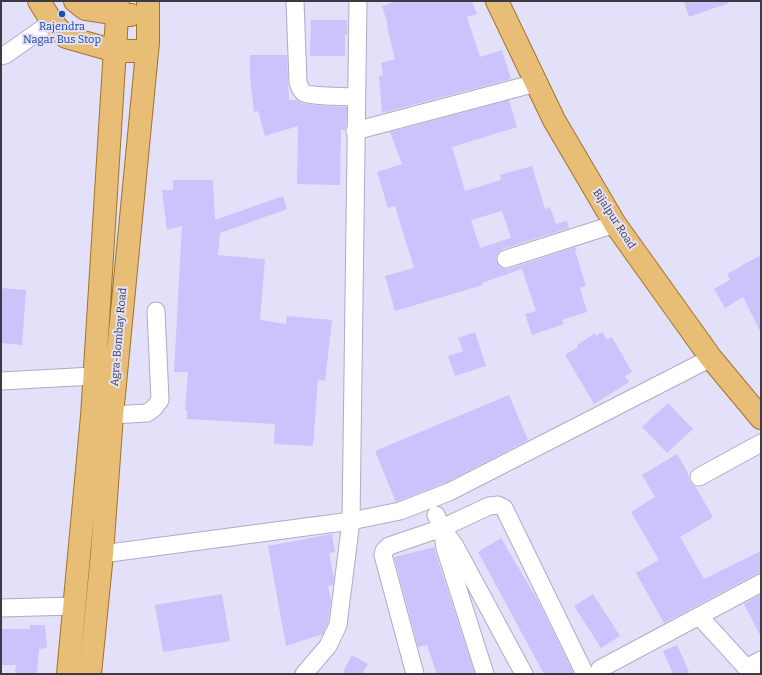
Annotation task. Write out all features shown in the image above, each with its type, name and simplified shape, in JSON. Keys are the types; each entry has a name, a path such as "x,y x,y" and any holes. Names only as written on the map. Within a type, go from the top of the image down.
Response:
{"main road":[{"path":"39,1 52,22 66,37 115,51 147,51"},
{"path":"75,1 85,9 148,8"},
{"name":"Bijalpur Road","path":"497,1 554,120 615,224 711,358 761,418"},
{"name":"Agra-Bombay Road","path":"68,674 92,416 93,376 118,8"},
{"name":"Agra-Bombay Road","path":"90,674 102,554 112,415 147,51 148,8"}],"street":[{"path":"295,1 298,82 300,88 304,93 314,95 356,97"},
{"path":"304,674 328,646 338,625 351,521 358,1"},
{"path":"1,56 5,55 52,22"},
{"path":"356,131 536,83"},
{"path":"506,259 615,224"},
{"path":"112,415 147,413 154,408 160,400 156,311"},
{"path":"415,674 383,555 384,550 434,513 449,492 711,358"},
{"path":"1,381 93,376"},
{"path":"699,477 761,443"},
{"path":"102,554 351,521 400,511 434,513 498,504 504,508 593,672 761,583"},
{"path":"434,513 485,674"},
{"path":"434,513 455,546 524,674"},
{"path":"1,608 74,606"},
{"path":"699,616 749,671 761,660"}],"building":[{"path":"397,1 472,1 477,14 467,17 480,57 502,50 511,79 382,113 379,76 383,75 381,63 395,59 388,25 382,6"},
{"path":"684,1 729,1 729,3 689,17"},
{"path":"311,20 347,20 345,56 310,56"},
{"path":"250,55 287,55 289,100 297,100 301,103 313,105 347,107 346,127 345,130 341,130 340,185 297,184 298,126 265,136 258,111 254,112 250,76"},
{"path":"509,100 517,127 452,147 465,191 501,180 500,175 532,166 545,209 550,207 556,224 567,221 569,228 503,249 496,257 497,262 500,267 509,269 575,247 586,286 580,288 587,312 562,320 564,324 532,335 525,314 536,311 522,269 482,283 483,285 395,311 385,276 414,268 395,206 388,208 377,172 402,164 390,132","holes":["502,211 511,238 480,248 471,220"]},
{"path":"173,180 213,180 215,220 283,196 287,209 220,233 218,255 265,259 260,320 286,324 287,316 332,320 325,381 318,380 313,446 274,444 275,424 187,419 187,410 185,410 188,372 174,372 182,226 167,230 162,190 173,190"},
{"path":"761,255 761,333 743,297 725,308 714,289 730,280 727,274"},
{"path":"1,288 26,290 22,345 1,343"},
{"path":"475,332 486,366 455,376 448,356 463,351 458,338"},
{"path":"602,332 607,340 612,337 632,372 625,376 629,382 594,404 565,355 578,347 577,345 595,333 596,336"},
{"path":"509,395 528,440 447,482 396,502 375,451"},
{"path":"668,403 693,429 667,453 642,427"},
{"path":"677,454 687,471 690,482 695,486 713,517 680,537 704,579 761,551 761,573 756,574 664,623 636,573 659,560 631,512 655,497 642,475"},
{"path":"332,534 335,552 329,553 334,578 333,585 328,586 331,600 328,622 323,634 286,646 268,546"},
{"path":"501,538 538,601 574,674 544,674 478,552"},
{"path":"435,547 435,551 475,674 437,674 427,645 418,647 394,557"},
{"path":"222,594 230,641 163,652 155,605"},
{"path":"593,594 620,636 601,648 574,606"},
{"path":"761,594 761,637 744,604"},
{"path":"30,625 45,625 47,648 39,649 37,674 15,674 16,665 1,665 1,629 30,629"},
{"path":"677,645 690,674 673,674 663,651"},
{"path":"352,655 368,664 362,674 342,674"}],"place":[{"name":"Rajendra Nagar Bus Stop","path":"62,14"}]}
